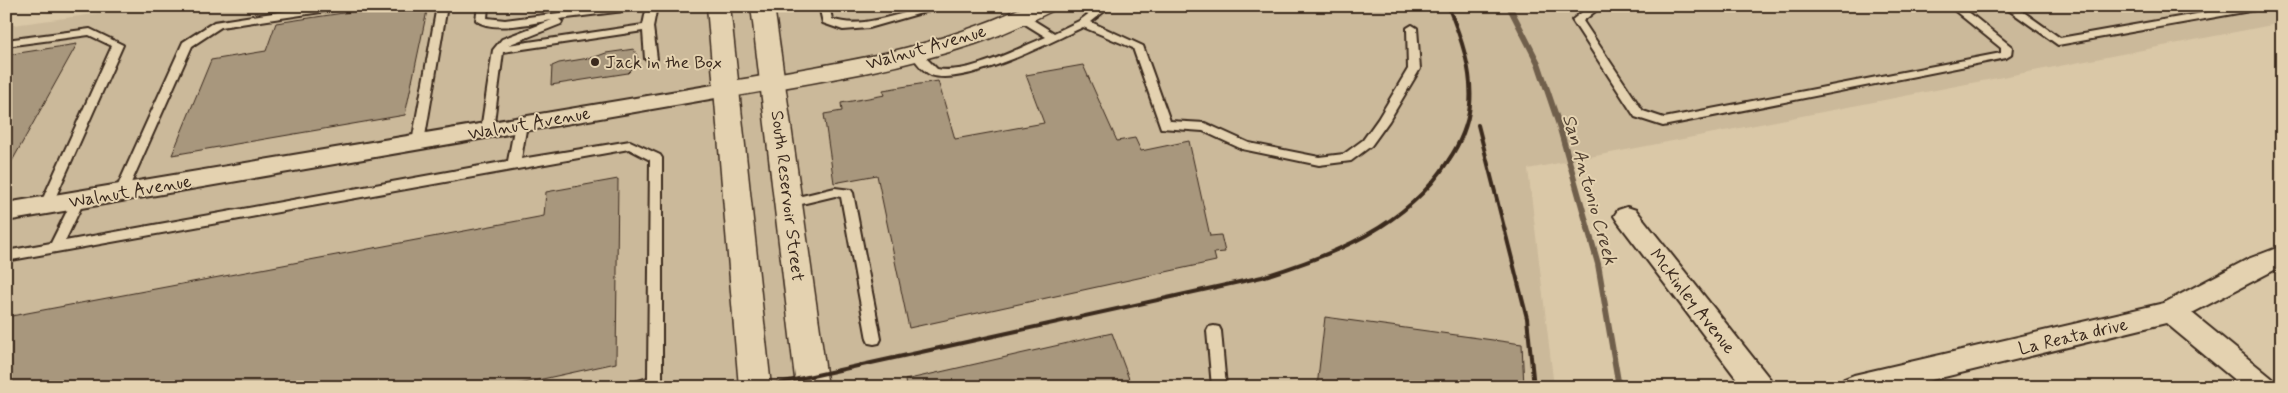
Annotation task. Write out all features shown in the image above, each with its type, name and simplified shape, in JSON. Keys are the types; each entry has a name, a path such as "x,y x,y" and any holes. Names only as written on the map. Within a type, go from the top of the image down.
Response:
{"main road":[{"path":"718,6 756,387"},
{"name":"South Reservoir Street","path":"762,6 774,82 812,387"},
{"name":"Walnut Avenue","path":"726,90 863,66 915,53 967,39 1044,6"}],"street":[{"name":"Walnut Avenue","path":"6,212 726,90"},
{"name":"McKinley Avenue","path":"1627,216 1760,387"},
{"name":"La Reata drive","path":"1854,387 2171,312 2257,266 2282,255"},
{"path":"2171,312 2263,387"}],"lane":[{"path":"121,192 187,44 218,24 341,6"},
{"path":"418,142 442,6"},
{"path":"483,6 481,20 505,23 640,6"},
{"path":"650,59 648,27 652,6"},
{"path":"824,6 827,21 843,27 869,25 941,6"},
{"path":"915,53 928,68 936,73 958,74 1054,37 1082,23 1106,6"},
{"path":"1597,6 1577,20 1639,114 1663,122 2006,55 2007,47 1954,6"},
{"path":"2008,6 2058,42 2261,6"},
{"path":"487,130 498,50 506,41 568,16"},
{"path":"1021,17 1054,37"},
{"path":"1082,23 1138,46 1165,125 1206,127 1246,146 1320,161 1347,158 1367,143 1383,121 1414,70 1412,28"},
{"path":"498,50 648,27"},
{"path":"6,43 90,32 118,45 46,205"},
{"path":"514,164 521,124"},
{"path":"6,256 514,164 630,145 656,158 655,382 637,387"},
{"path":"789,203 835,192 847,193 874,339"},
{"path":"55,248 79,199"},
{"path":"1214,331 1219,387"}],"shaded area":[{"path":"154,6 2282,6 2282,23 1528,169 1554,387 6,387 6,26"}],"building":[{"path":"390,6 428,6 405,115 172,155 211,60 266,51 276,23"},
{"path":"77,44 6,172 6,55"},
{"path":"634,49 639,62 628,73 551,85 552,66 606,53"},
{"path":"1083,65 1117,141 1135,138 1141,151 1189,141 1210,236 1221,235 1225,252 1214,253 1216,261 909,328 877,175 834,183 824,114 842,111 841,103 885,95 883,90 938,81 955,139 1044,123 1026,75"},
{"path":"618,179 616,363 506,387 6,387 6,317 544,216 546,192"},
{"path":"1325,317 1522,344 1524,387 1317,387"},
{"path":"1112,333 1132,387 906,387 905,380"}],"waterway":[{"name":"San Antonio Creek","path":"1509,6 1538,63 1559,125 1598,264 1619,387"}],"railway":[{"path":"762,387 1262,277 1315,259 1366,236 1411,204 1431,184 1452,155 1465,127 1470,105 1470,80 1465,54 1448,6"},
{"path":"1478,125 1527,318 1534,387"}],"place":[{"name":"Jack in the Box","path":"595,62"}]}
